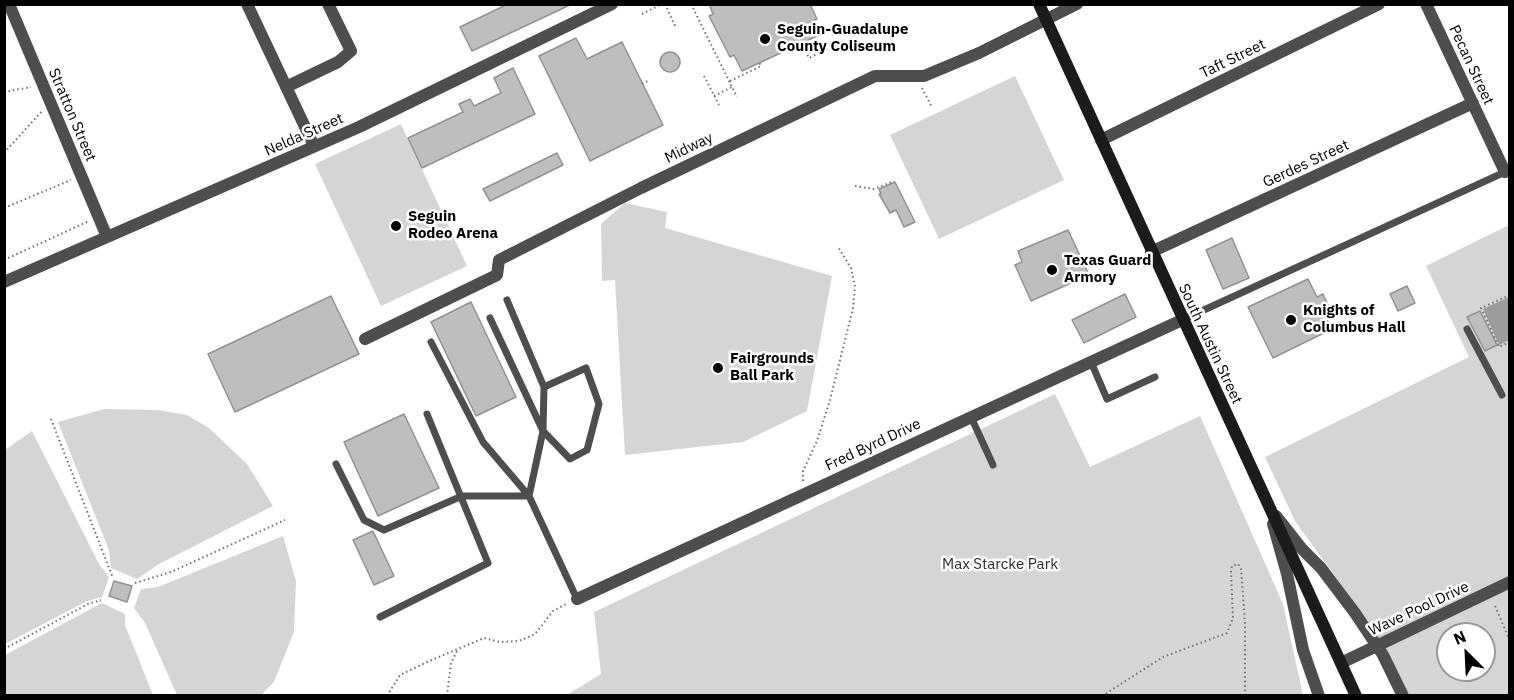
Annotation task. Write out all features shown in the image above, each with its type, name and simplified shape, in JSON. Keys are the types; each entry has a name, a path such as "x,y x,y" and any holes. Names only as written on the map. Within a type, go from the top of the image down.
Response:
{"main road":[{"name":"South Austin Street","path":"1039,4 1354,695"}],"street":[{"name":"Stratton Street","path":"9,4 107,237"},
{"path":"247,4 314,146"},
{"path":"286,87 339,62 351,51 328,4"},
{"name":"Nelda Street","path":"4,282 314,146 612,4"},
{"path":"1045,20 1077,4"},
{"name":"Taft Street","path":"1101,140 1379,4"},
{"name":"Pecan Street","path":"1426,4 1505,172"},
{"name":"Midway","path":"365,339 497,275 500,260 539,239 875,76 924,76 979,53 1045,20"},
{"name":"Gerdes Street","path":"1151,252 1473,103"},
{"name":"Fred Byrd Drive","path":"577,599 1182,320"},
{"path":"1267,506 1302,549 1322,568 1376,645 1403,696"},
{"path":"1267,506 1287,574 1303,650 1319,696"},
{"name":"Wave Pool Drive","path":"1341,663 1509,582"}],"lane":[{"path":"1182,320 1505,172"},
{"path":"507,300 544,387 543,431 529,496"},
{"path":"490,318 543,431 570,459 587,450 599,404 586,368 544,387"},
{"path":"1467,329 1502,395"},
{"path":"431,342 483,442 529,496 577,599"},
{"path":"1091,362 1107,399 1155,377"},
{"path":"380,617 488,563 427,414"},
{"path":"971,417 993,465"},
{"path":"336,464 364,520 384,531 462,496 529,496"}],"path":[{"path":"642,14 664,4 676,28"},
{"path":"691,4 737,97"},
{"path":"801,43 809,58 837,44"},
{"path":"730,81 761,66 759,62"},
{"path":"704,76 719,105"},
{"path":"642,84 649,80"},
{"path":"4,92 42,84"},
{"path":"714,96 732,87"},
{"path":"922,88 932,107"},
{"path":"4,153 41,114 48,98"},
{"path":"4,208 81,175"},
{"path":"855,186 874,189 894,181"},
{"path":"4,260 98,216"},
{"path":"807,492 803,471 817,441 830,400 853,308 855,287 851,268 838,247"},
{"path":"1509,295 1481,308 1499,347 1509,342"},
{"path":"51,419 113,578"},
{"path":"135,583 171,572 285,520"},
{"path":"1102,696 1162,657 1227,633 1233,618 1231,572 1233,566 1238,564 1241,569 1245,623 1245,696"},
{"path":"4,649 88,604 101,600"},
{"path":"387,696 400,675 484,638 500,642 519,641 536,634 553,611 562,605"},
{"path":"1495,606 1509,641"},
{"path":"447,696 451,663 459,649"}],"green space":[{"path":"1015,76 1064,180 939,239 890,135"},
{"name":"Seguin Rodeo Arena","path":"401,124 467,266 381,306 315,164"},
{"name":"Fairgrounds Ball Park","path":"625,203 667,212 665,228 832,276 807,411 743,442 625,455 615,280 602,281 601,224"},
{"path":"1509,225 1509,695 1409,695 1374,630 1295,521 1265,457 1469,357 1426,266"},
{"name":"Max Starcke Park","path":"1055,394 1090,467 1200,416 1283,604 1303,695 565,696 601,674 594,612"},
{"path":"104,409 158,410 187,415 209,428 247,464 273,506 159,564 137,579 111,568 109,550 58,422"},
{"path":"32,431 99,564 109,577 102,597 87,601 5,644 5,450"},
{"path":"283,536 296,581 294,632 274,682 261,695 177,695 145,623 134,608 141,589 158,587"},
{"path":"102,603 125,614 125,625 153,695 5,695 5,655"}],"shaded area":[{"path":"1509,297 1509,340 1499,345 1483,309"}],"building":[{"path":"508,4 572,4 472,51 460,27"},
{"name":"Seguin-Guadalupe County Coliseum","path":"709,4 810,4 817,19 810,23 817,36 742,71 734,55 730,57 709,16 713,14"},
{"path":"576,38 587,59 622,42 663,125 590,161 539,56"},
{"path":"670,52 677,55 680,62 677,69 670,72 663,69 660,62 663,55"},
{"path":"513,68 535,114 422,168 408,138 463,112 459,104 470,99 474,106 501,93 494,78"},
{"path":"557,153 563,165 490,201 483,189"},
{"path":"895,182 915,222 904,227 896,210 890,213 879,194 881,194 879,189"},
{"name":"Texas Guard Armory","path":"1068,230 1089,275 1031,301 1015,265 1022,262 1018,251"},
{"path":"1232,238 1249,278 1223,289 1206,250"},
{"name":"Knights of Columbus Hall","path":"1308,279 1317,297 1323,294 1329,308 1323,311 1332,329 1273,358 1248,307"},
{"path":"1407,286 1415,303 1398,311 1390,294"},
{"path":"1125,294 1136,317 1084,343 1072,320"},
{"path":"331,296 359,354 235,412 208,354"},
{"path":"471,302 516,397 476,416 431,322"},
{"path":"1480,311 1497,345 1485,351 1467,317"},
{"path":"404,414 439,488 378,516 344,442"},
{"path":"373,531 394,576 374,585 353,540"},
{"path":"114,581 132,586 127,602 109,596"}],"place":[{"name":"Seguin-Guadalupe County Coliseum","path":"765,39"},
{"name":"Seguin Rodeo Arena","path":"396,226"},
{"name":"Texas Guard Armory","path":"1052,270"},
{"name":"Knights of Columbus Hall","path":"1291,320"},
{"name":"Fairgrounds Ball Park","path":"718,368"}]}
